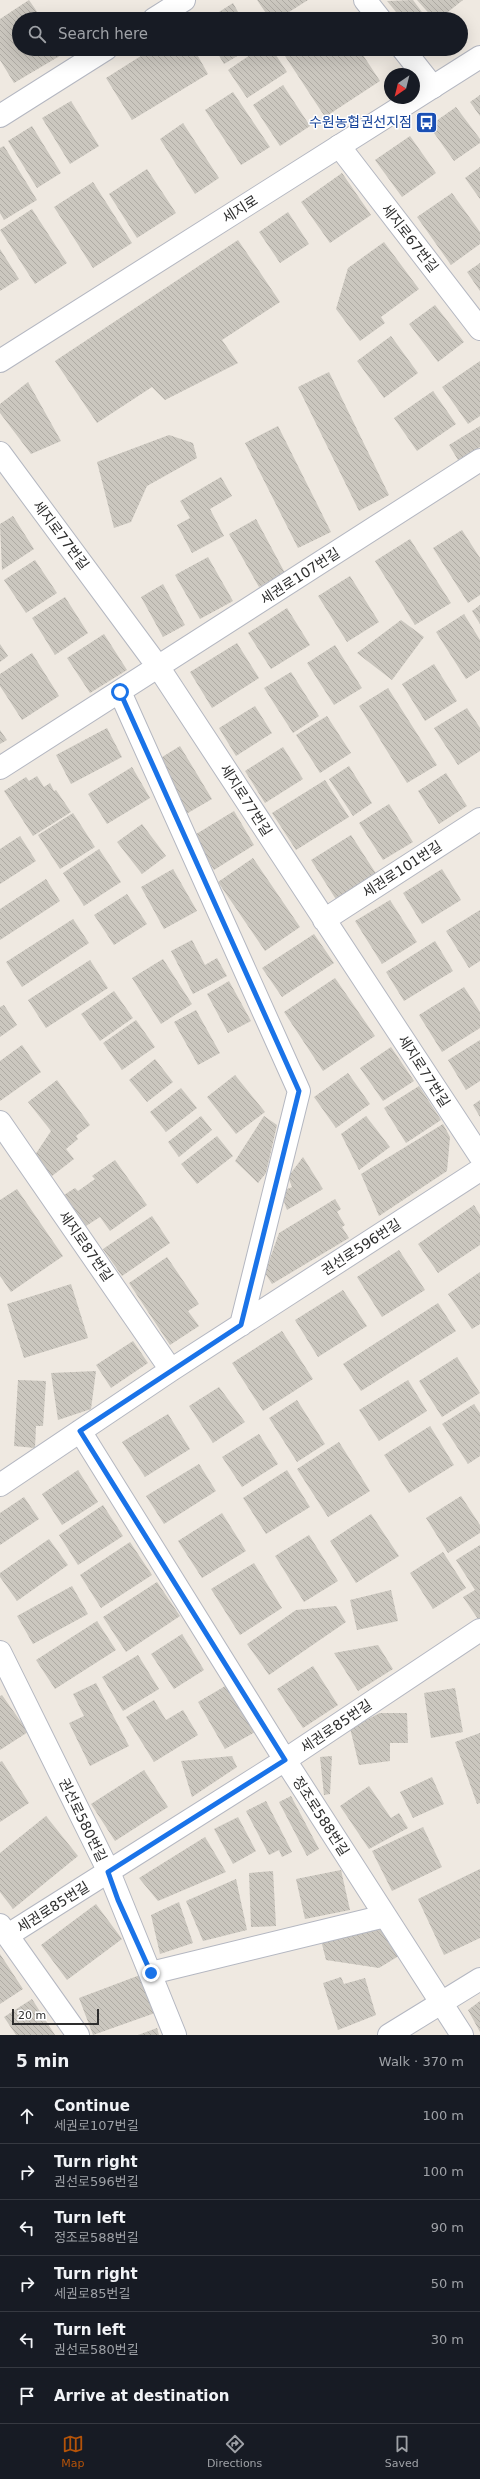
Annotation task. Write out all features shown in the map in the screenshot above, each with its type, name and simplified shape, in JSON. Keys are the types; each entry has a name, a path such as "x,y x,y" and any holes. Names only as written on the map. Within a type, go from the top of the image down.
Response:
{"street":[{"path":"165,12 184,0"},
{"path":"365,0 374,12"},
{"path":"0,116 95,56"},
{"path":"409,56 433,87"},
{"name":"세지로","path":"0,361 480,57"},
{"name":"세지로67번길","path":"339,146 480,329"},
{"name":"세지로77번길","path":"0,453 159,668 480,1156"},
{"name":"세권로107번길","path":"0,768 159,668 480,460"},
{"path":"120,692 299,1091 241,1325"},
{"name":"세권로101번길","path":"324,920 480,819"},
{"name":"세지로87번길","path":"0,1122 171,1370"},
{"name":"권선로596번길","path":"0,1485 171,1370 480,1170"},
{"name":"정조로588번길","path":"80,1431 285,1760 462,2035"},
{"name":"세권로85번길","path":"4,1930 108,1872 285,1760 480,1630"},
{"name":"권선로580번길","path":"0,1652 108,1872 118,1900 151,1973 175,2035"},
{"path":"151,1973 385,1916"},
{"path":"4,1930 78,2035"},
{"path":"389,2035 480,1979"}],"building":[{"path":"29,0 37,12 12,12 12,56 60,56 14,83 0,60 0,19"},
{"path":"257,0 308,0 289,12 265,12"},
{"path":"413,0 422,12 396,12 387,1"},
{"path":"417,0 463,0 448,12 428,12"},
{"path":"233,3 238,12 219,12"},
{"path":"141,56 198,56 208,74 132,120 106,78"},
{"path":"219,56 237,56 224,64"},
{"path":"249,56 277,56 287,72 247,98 228,70"},
{"path":"285,56 364,56 380,81 325,117"},
{"path":"283,85 310,126 280,146 253,105"},
{"path":"233,92 270,147 241,165 205,110"},
{"path":"480,95 480,116 470,102"},
{"path":"71,101 99,146 70,164 42,118"},
{"path":"456,107 480,139 480,143 454,161 429,126"},
{"path":"183,123 219,178 195,194 160,139"},
{"path":"32,126 61,173 37,188 8,141"},
{"path":"410,136 436,173 402,197 375,160"},
{"path":"4,146 37,200 4,220 0,213 0,148"},
{"path":"480,167 480,199 465,178"},
{"path":"147,169 176,213 137,238 109,194"},
{"path":"342,173 371,215 330,243 301,202"},
{"path":"93,182 132,243 93,268 54,207"},
{"path":"452,193 480,232 480,244 451,265 417,217"},
{"path":"32,209 67,263 35,284 0,230"},
{"path":"288,212 309,244 280,263 259,232"},
{"path":"238,240 280,302 222,340 238,363 165,400 152,387 97,423 55,361"},
{"path":"384,242 419,289 381,317 385,323 360,341 336,309 348,268"},
{"path":"0,249 19,279 0,291"},
{"path":"480,263 480,291 467,272"},
{"path":"435,305 464,342 438,362 409,324"},
{"path":"391,336 418,373 384,398 357,361"},
{"path":"480,361 480,416 468,424 442,387"},
{"path":"329,372 389,495 359,511 298,387"},
{"path":"28,382 61,441 31,454 0,413 0,404"},
{"path":"433,391 456,424 417,451 394,418"},
{"path":"278,426 331,532 298,548 245,443"},
{"path":"480,426 480,447 458,460 449,445"},
{"path":"169,435 193,443 197,458 147,486 131,522 114,528 97,462"},
{"path":"221,477 232,496 210,509 224,536 192,553 177,525 190,518 180,501"},
{"path":"13,516 34,549 2,570 0,524"},
{"path":"256,519 285,573 259,587 229,534"},
{"path":"462,530 480,558 480,595 468,603 433,548"},
{"path":"410,539 451,603 415,625 375,561"},
{"path":"208,557 233,601 200,619 175,575"},
{"path":"35,560 57,593 26,613 4,580"},
{"path":"350,576 379,622 347,642 318,596"},
{"path":"163,584 185,625 163,637 141,597"},
{"path":"65,597 88,633 55,655 32,618"},
{"path":"480,605 480,624 472,611"},
{"path":"287,608 310,645 271,669 248,633"},
{"path":"464,614 480,640 480,670 466,679 436,632"},
{"path":"401,620 424,637 392,680 357,653"},
{"path":"104,634 127,670 90,693 67,658"},
{"path":"237,643 259,678 212,708 190,672"},
{"path":"0,644 8,656 0,662"},
{"path":"335,645 362,688 334,705 307,663"},
{"path":"32,653 59,696 22,720 0,686 0,674"},
{"path":"434,664 457,701 425,721 402,684"},
{"path":"291,672 319,716 293,733 264,688"},
{"path":"388,688 437,765 407,783 359,706"},
{"path":"255,706 272,733 236,756 219,728"},
{"path":"467,708 480,728 480,751 458,765 434,728"},
{"path":"327,716 351,753 320,773 296,735"},
{"path":"107,728 122,757 71,784 56,755"},
{"path":"0,730 7,740 0,744"},
{"path":"180,746 212,799 181,817 159,759"},
{"path":"283,747 303,779 265,803 245,771"},
{"path":"349,766 372,803 353,816 329,779"},
{"path":"132,767 150,798 107,824 88,794"},
{"path":"446,773 467,806 439,824 418,791"},
{"path":"37,776 44,787 50,783 54,791 56,790 71,812 33,836 4,791 26,777 29,781"},
{"path":"325,780 349,817 296,850 272,813"},
{"path":"389,804 413,842 383,860 359,823"},
{"path":"234,811 254,845 214,870 193,836"},
{"path":"73,813 95,847 60,869 38,835"},
{"path":"142,824 166,856 142,874 117,842"},
{"path":"351,835 377,875 337,901 311,860"},
{"path":"20,836 36,861 0,884 0,849"},
{"path":"99,849 121,882 84,906 63,873"},
{"path":"253,858 300,927 265,951 218,882"},
{"path":"173,869 197,911 164,929 141,887"},
{"path":"442,869 461,900 422,924 403,893"},
{"path":"46,879 60,901 0,940 0,909"},
{"path":"127,894 147,924 114,945 94,915"},
{"path":"390,900 417,942 382,964 355,921"},
{"path":"480,910 480,961 469,968 446,931"},
{"path":"73,919 89,943 22,987 6,962"},
{"path":"314,934 334,963 282,997 262,968"},
{"path":"192,940 205,965 217,958 227,976 193,994 171,951"},
{"path":"435,941 453,971 404,1001 386,972"},
{"path":"163,959 192,1004 161,1024 132,978"},
{"path":"90,960 108,988 46,1028 28,1000"},
{"path":"335,978 375,1036 323,1071 284,1012"},
{"path":"229,981 251,1021 228,1033 207,994"},
{"path":"464,987 480,1012 480,1028 442,1052 419,1015"},
{"path":"114,991 133,1018 100,1041 81,1014"},
{"path":"4,1005 17,1025 0,1037 0,1007"},
{"path":"196,1010 220,1053 198,1065 174,1022"},
{"path":"136,1020 155,1047 122,1070 103,1043"},
{"path":"480,1040 480,1081 466,1090 448,1060"},
{"path":"22,1045 41,1072 0,1101 0,1061"},
{"path":"391,1047 414,1081 383,1101 360,1068"},
{"path":"155,1059 173,1082 147,1102 129,1080"},
{"path":"348,1073 370,1104 336,1128 314,1097"},
{"path":"235,1075 265,1112 236,1134 207,1097"},
{"path":"57,1080 90,1125 76,1136 78,1139 66,1149 74,1159 52,1176 35,1155 51,1131 28,1102"},
{"path":"419,1086 441,1120 406,1143 384,1108"},
{"path":"181,1088 197,1108 166,1132 150,1112"},
{"path":"480,1100 480,1117 473,1105"},
{"path":"201,1116 212,1130 179,1157 168,1142"},
{"path":"264,1116 277,1125 266,1173 258,1183 235,1161"},
{"path":"366,1116 390,1147 359,1170 341,1134"},
{"path":"443,1124 450,1137 447,1171 379,1216 361,1174"},
{"path":"217,1136 233,1156 197,1184 181,1164"},
{"path":"303,1157 323,1189 287,1210 282,1196 285,1190 292,1187 288,1177"},
{"path":"115,1160 147,1205 110,1231 100,1217 86,1226 64,1195 75,1188 78,1191 95,1179 92,1176"},
{"path":"17,1189 63,1256 11,1292 0,1276 0,1200"},
{"path":"335,1199 341,1209 337,1212 345,1225 342,1227 349,1238 272,1284 265,1273 279,1233"},
{"path":"474,1205 480,1215 480,1245 438,1273 418,1244"},
{"path":"152,1216 170,1243 122,1276 103,1249"},
{"path":"399,1250 425,1290 382,1317 357,1277"},
{"path":"167,1257 199,1304 188,1311 199,1326 170,1345 129,1283"},
{"path":"480,1272 480,1324 472,1329 448,1294"},
{"path":"71,1284 88,1338 24,1358 7,1304"},
{"path":"343,1290 367,1326 318,1357 295,1320"},
{"path":"438,1303 456,1331 361,1391 343,1364"},
{"path":"282,1331 313,1379 263,1411 232,1363"},
{"path":"133,1341 148,1363 111,1388 96,1365"},
{"path":"457,1357 480,1393 442,1417 419,1381"},
{"path":"96,1371 91,1409 58,1420 51,1373"},
{"path":"18,1380 46,1381 43,1426 36,1426 35,1448 14,1446"},
{"path":"408,1380 427,1411 379,1441 359,1410"},
{"path":"219,1387 245,1422 213,1443 189,1406"},
{"path":"297,1400 325,1444 297,1462 269,1418"},
{"path":"474,1404 480,1413 480,1456 468,1464 442,1424"},
{"path":"168,1414 190,1449 145,1477 122,1442"},
{"path":"430,1426 454,1465 409,1493 384,1455"},
{"path":"259,1434 278,1464 242,1487 222,1457"},
{"path":"339,1442 370,1491 328,1517 297,1469"},
{"path":"199,1464 216,1491 164,1524 146,1496"},
{"path":"78,1470 98,1502 62,1525 42,1494"},
{"path":"287,1470 310,1507 266,1534 243,1498"},
{"path":"461,1496 480,1525 480,1533 448,1553 426,1518"},
{"path":"24,1497 39,1519 0,1545 0,1513"},
{"path":"103,1505 123,1536 78,1565 59,1535"},
{"path":"222,1513 246,1551 202,1578 178,1541"},
{"path":"371,1514 399,1556 356,1583 330,1541"},
{"path":"309,1535 338,1581 304,1602 275,1556"},
{"path":"49,1539 68,1565 17,1601 0,1577 0,1573"},
{"path":"130,1542 152,1575 101,1608 80,1575"},
{"path":"480,1545 480,1618 478,1619 463,1597 475,1590 456,1560"},
{"path":"443,1552 466,1588 433,1609 410,1573"},
{"path":"254,1563 282,1608 240,1635 211,1589"},
{"path":"157,1582 180,1616 126,1652 103,1617"},
{"path":"72,1586 88,1614 33,1644 17,1616"},
{"path":"391,1590 398,1621 357,1630 350,1600"},
{"path":"336,1606 346,1622 269,1675 247,1644 296,1610"},
{"path":"97,1621 116,1650 55,1689 36,1660"},
{"path":"182,1634 204,1670 174,1689 151,1654"},
{"path":"378,1645 393,1669 358,1691 334,1653"},
{"path":"138,1655 159,1689 123,1711 102,1677"},
{"path":"313,1666 338,1705 303,1728 277,1689"},
{"path":"96,1683 129,1746 90,1766 69,1723 84,1716 73,1694"},
{"path":"227,1685 255,1732 225,1749 198,1702"},
{"path":"455,1688 463,1732 431,1738 424,1693"},
{"path":"2,1695 28,1732 0,1750 0,1696"},
{"path":"154,1700 166,1720 183,1710 198,1735 154,1762 126,1717"},
{"path":"380,1713 407,1713 408,1743 390,1743 390,1761 359,1765 350,1728"},
{"path":"480,1733 480,1803 477,1804 455,1742"},
{"path":"232,1756 237,1767 192,1797 181,1761"},
{"path":"332,1756 330,1794 324,1795 320,1757"},
{"path":"2,1761 29,1803 0,1822 0,1762"},
{"path":"144,1770 168,1807 115,1841 91,1804"},
{"path":"432,1777 444,1804 413,1818 400,1792"},
{"path":"369,1786 391,1818 399,1813 408,1828 369,1849 340,1806"},
{"path":"291,1796 319,1849 307,1856 279,1802"},
{"path":"266,1801 292,1852 282,1857 279,1850 269,1855 246,1811"},
{"path":"46,1816 78,1856 13,1909 0,1892 0,1853"},
{"path":"238,1817 256,1851 233,1864 214,1829"},
{"path":"423,1827 442,1867 392,1891 372,1851"},
{"path":"205,1837 226,1872 158,1901 139,1878"},
{"path":"480,1869 480,1938 444,1955 418,1899"},
{"path":"341,1870 350,1910 305,1919 296,1879"},
{"path":"273,1871 276,1926 251,1927 249,1873"},
{"path":"236,1879 247,1930 203,1941 186,1901"},
{"path":"179,1902 193,1943 160,1954 151,1915"},
{"path":"96,1904 122,1939 67,1980 41,1945"},
{"path":"385,1925 402,1954 379,1968 326,1960 321,1940"},
{"path":"0,1954 23,1989 0,2004"},
{"path":"140,1975 155,2013 93,2035 79,1998"},
{"path":"341,1977 344,1984 365,1978 376,2015 338,2030 323,1983"},
{"path":"32,1999 55,2035 16,2035 4,2017"},
{"path":"480,2001 480,2032 468,2010"},
{"path":"157,2028 159,2035 138,2035"}],"place":[{"name":"수원농협권선지점","path":"427,122"}],"route":[{"path":"120,692 299,1091 241,1325 80,1431 285,1760 108,1872 118,1900 151,1973"}]}
